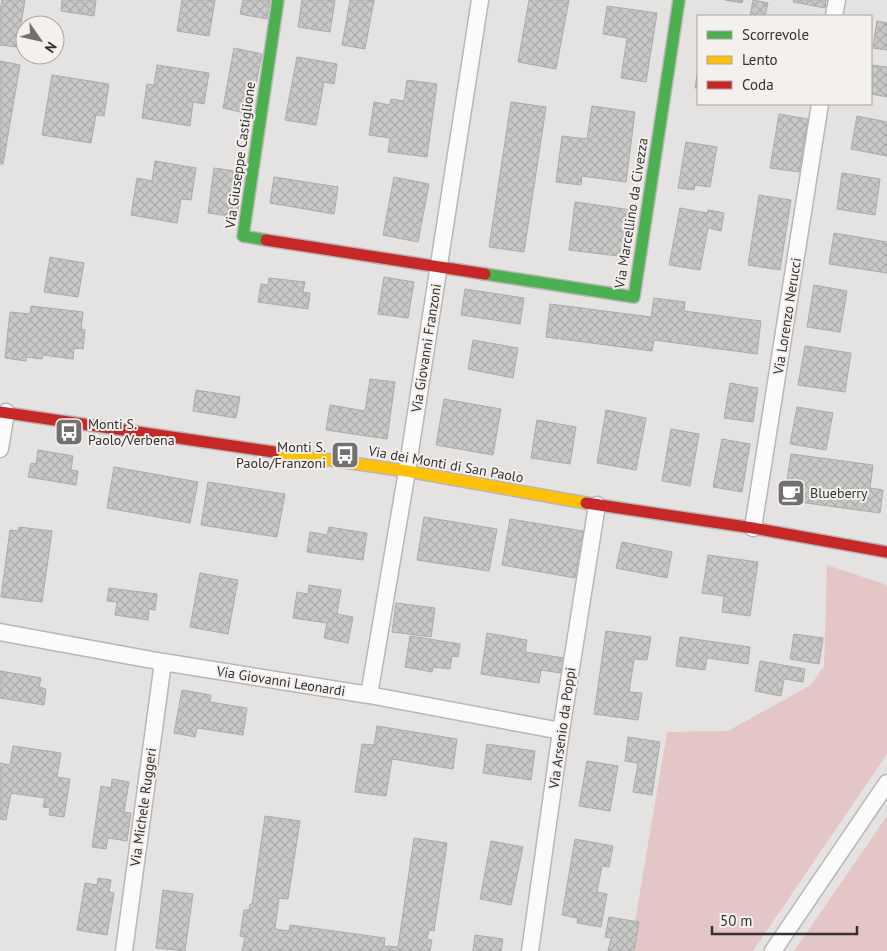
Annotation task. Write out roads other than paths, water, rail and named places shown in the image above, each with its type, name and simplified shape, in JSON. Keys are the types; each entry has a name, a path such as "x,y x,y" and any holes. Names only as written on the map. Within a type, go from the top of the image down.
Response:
{"street":[{"name":"Via Giuseppe Castiglione","path":"278,0 243,236 439,266"},
{"name":"Via Giovanni Franzoni","path":"369,695 407,471 480,0"},
{"name":"Via Marcellino da Civezza","path":"439,266 634,297 679,0"},
{"path":"834,15 837,0"},
{"name":"Via Lorenzo Nerucci","path":"753,528 820,105"},
{"path":"0,449 3,412"},
{"name":"Via dei Monti di San Paolo","path":"3,412 407,471 596,505 753,528 887,552"},
{"name":"Via Arsenio da Poppi","path":"530,951 561,731 596,505"},
{"path":"848,545 887,562"},
{"name":"Via Giovanni Leonardi","path":"0,632 163,662 369,695 561,731"},
{"name":"Via Michele Ruggeri","path":"124,951 163,662"},
{"path":"773,951 887,783"}],"place":[{"name":"Monti S. Paolo/Verbena","path":"69,432"},
{"name":"Monti S. Paolo/Franzoni","path":"345,455"},
{"name":"Blueberry","path":"791,493"}]}
